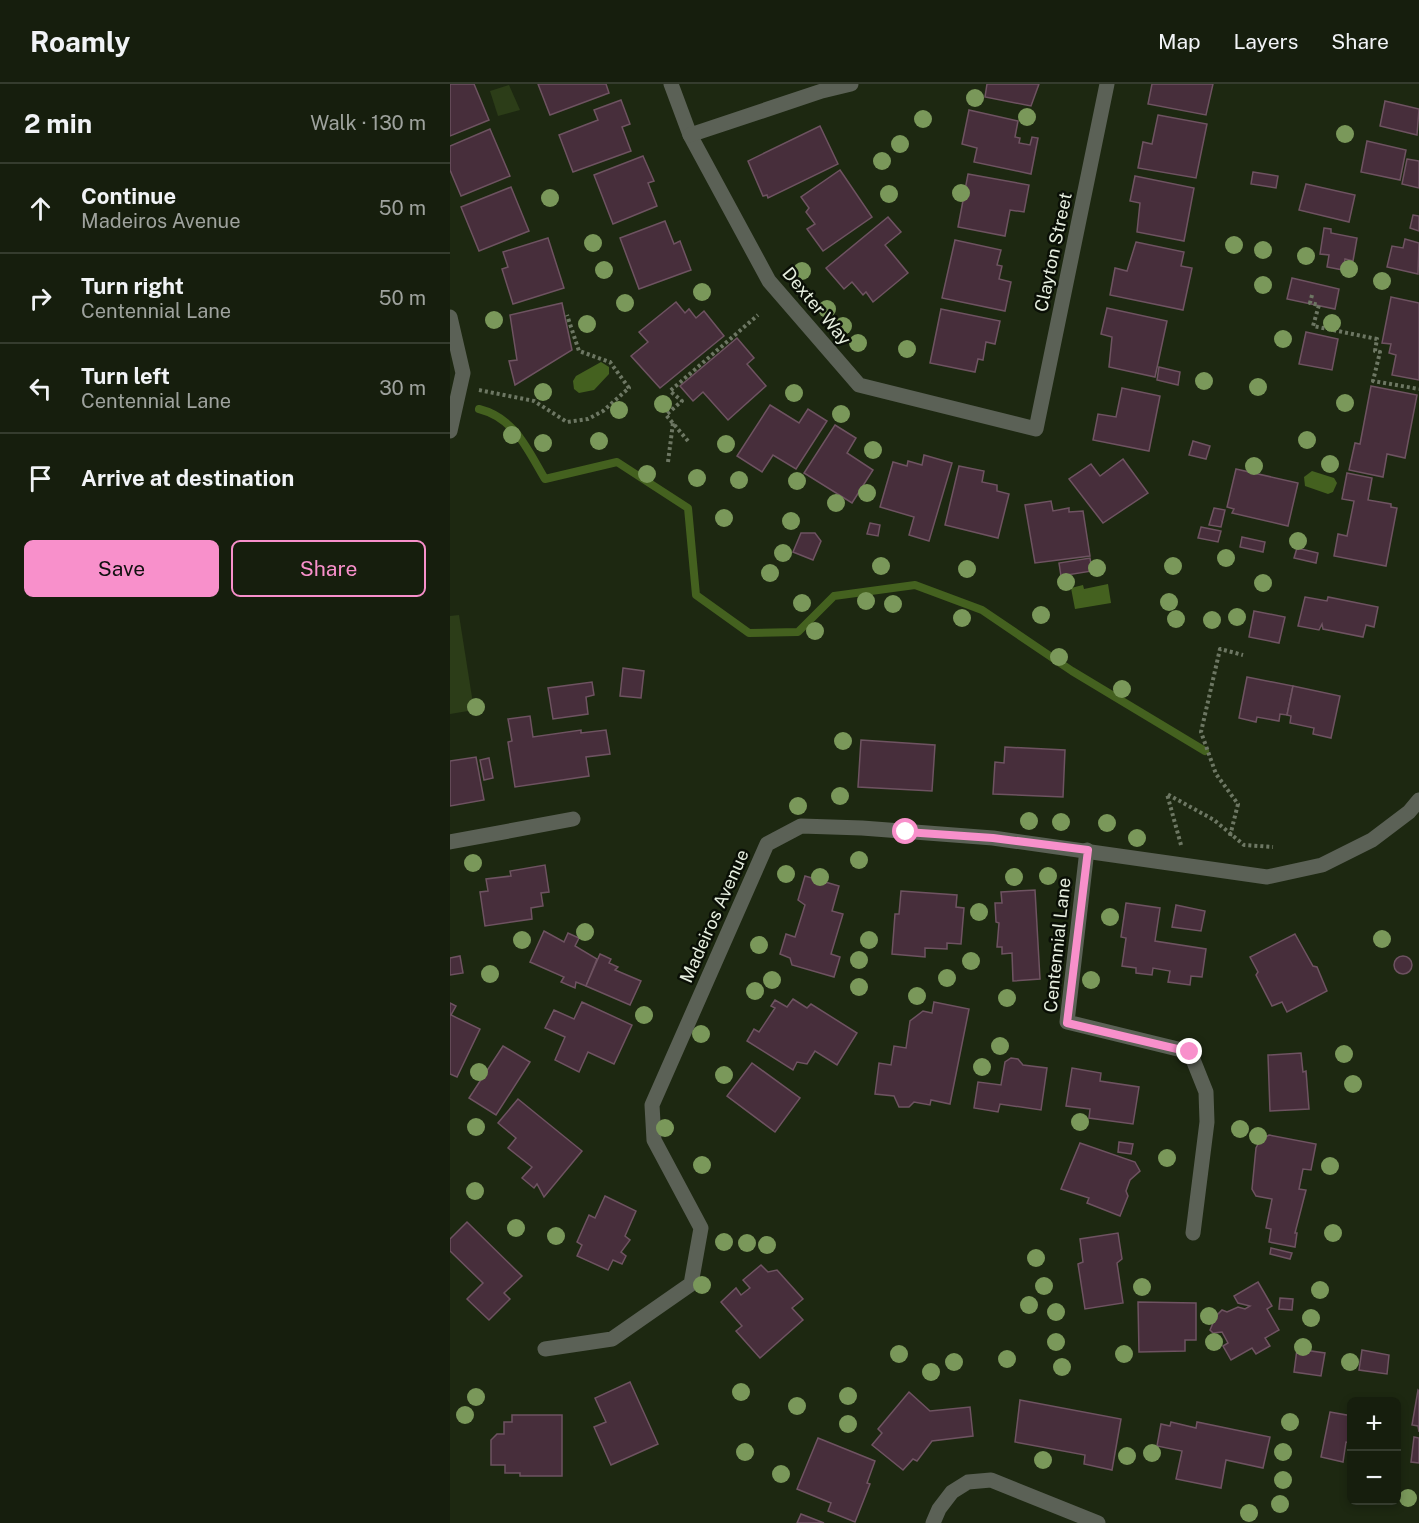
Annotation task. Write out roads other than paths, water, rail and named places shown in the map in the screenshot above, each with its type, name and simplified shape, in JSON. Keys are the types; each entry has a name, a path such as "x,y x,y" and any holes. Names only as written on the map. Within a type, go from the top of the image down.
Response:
{"street":[{"name":"Dexter Way","path":"671,84 690,135 769,281 859,385 1036,429"},
{"path":"690,135 822,91 851,84"},
{"name":"Clayton Street","path":"1036,429 1107,84"},
{"path":"450,317 463,373 450,431"},
{"name":"Madeiros Avenue","path":"545,1349 612,1339 691,1284 701,1228 654,1140 652,1105 767,844 801,826 993,838 1267,877 1322,865 1372,840 1409,812 1419,800"},
{"path":"450,842 573,819"},
{"name":"Centennial Lane","path":"1088,850 1067,1023 1190,1052 1206,1092 1208,1122 1193,1233"},
{"path":"933,1523 939,1509 952,1492 968,1482 991,1480 1098,1523"}],"waterway":[{"path":"479,409 491,413 511,427 526,446 545,479 617,462 688,508 696,595 749,633 798,632 834,596 915,585 982,610 1072,671 1205,751"}]}
